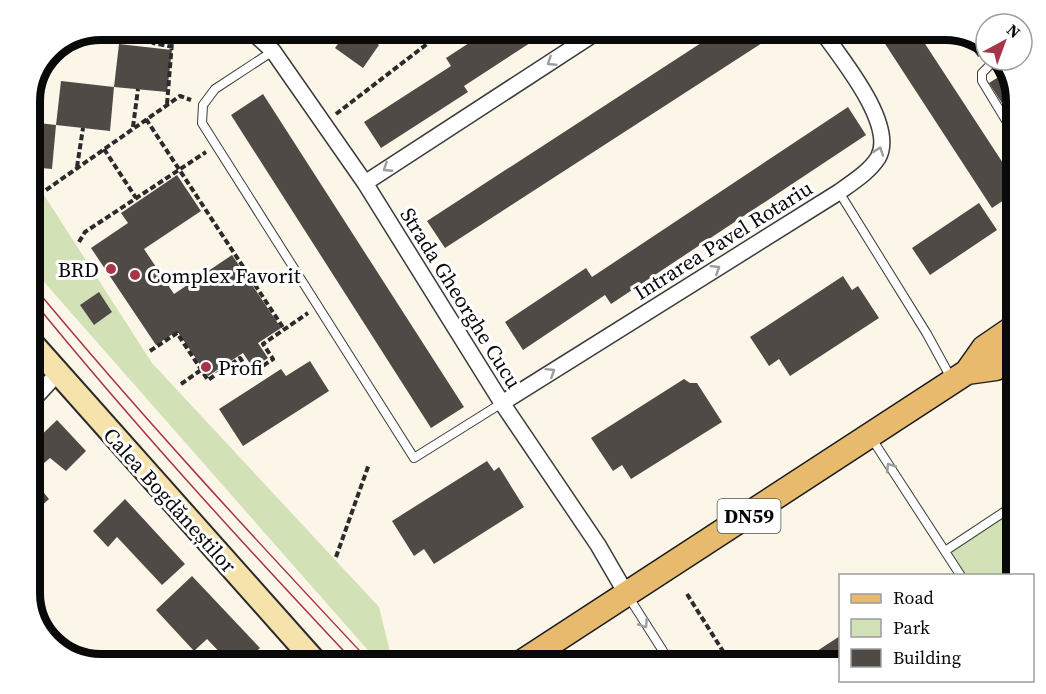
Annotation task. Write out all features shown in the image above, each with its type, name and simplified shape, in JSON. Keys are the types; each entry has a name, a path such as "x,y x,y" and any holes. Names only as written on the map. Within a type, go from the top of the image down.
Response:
{"main road":[{"name":"DN59","path":"535,654 960,377 984,348 1006,333"},
{"name":"Calea Bogdăneștilor","path":"41,354 310,654"},
{"name":"DN59","path":"960,377 996,368 1006,361"}],"street":[{"name":"Strada Gheorghe Cucu","path":"261,40 273,51 365,183 502,403 598,545 627,595"},
{"path":"365,183 585,40"},
{"path":"828,40 873,107 883,145 869,169 839,192"},
{"name":"Intrarea Pavel Rotariu","path":"502,403 839,192"},
{"path":"41,391 57,374"}],"lane":[{"path":"273,51 215,89 203,105 202,123 414,458 502,403"},
{"path":"982,72 982,81 1006,121"},
{"name":"Intrarea Pavel Rotariu","path":"839,192 927,334 960,377"},
{"path":"870,436 960,574"},
{"path":"945,551 1006,511"},
{"path":"627,595 663,651"}],"path":[{"path":"149,40 173,47"},
{"path":"167,105 173,40"},
{"path":"324,123 429,40"},
{"path":"133,128 138,89"},
{"path":"46,190 180,96 203,105"},
{"path":"146,119 284,329"},
{"path":"77,168 83,128"},
{"path":"79,242 85,232 217,145"},
{"path":"104,149 136,198"},
{"path":"150,351 177,333 208,380 240,358 251,374 273,359 263,344 319,306"},
{"path":"182,384 201,370"},
{"path":"336,557 369,464"},
{"path":"687,594 725,654"}],"green space":[{"path":"44,195 152,363 379,607 391,654 371,654 41,279 41,197"},
{"path":"1006,517 1006,574 960,574 948,555"}],"building":[{"path":"341,40 372,40 379,45 363,68 335,48"},
{"path":"474,40 535,40 464,86 468,92 381,148 364,122 451,66 446,58"},
{"path":"706,40 767,40 445,248 427,221"},
{"path":"883,40 923,40 1006,168 1006,199 992,208"},
{"path":"119,44 172,50 167,92 114,87"},
{"path":"1000,76 1004,90 1006,109 989,83"},
{"path":"61,81 114,87 110,131 56,125"},
{"path":"263,94 464,407 431,428 231,115"},
{"path":"848,107 866,135 611,304 605,295 523,350 505,322 586,268 592,277"},
{"path":"41,123 56,125 52,169 41,168"},
{"name":"Complex Favorit","path":"177,175 201,211 144,249 174,294 232,255 281,328 258,343 268,358 253,368 243,353 208,376 177,331 156,345 91,248 128,223 121,213"},
{"path":"979,203 997,230 930,275 912,248"},
{"path":"843,276 852,290 858,286 879,318 790,376 779,359 769,366 750,337"},
{"path":"99,292 112,312 94,325 80,305"},
{"path":"310,361 329,391 243,446 219,409 281,369 286,376"},
{"path":"684,379 690,383 697,383 722,422 631,479 622,465 613,471 591,438"},
{"path":"57,420 86,451 66,471 50,458 41,466 41,435"},
{"path":"487,461 494,471 499,467 524,507 434,564 424,549 414,556 392,521"},
{"path":"41,489 49,499 41,506"},
{"path":"125,499 185,564 162,585 117,537 108,547 93,531"},
{"path":"192,576 260,648 254,654 221,654 207,639 194,651 156,610"},
{"path":"839,637 839,654 812,654"}],"tram line":[{"path":"41,295 155,428 363,654"},
{"path":"41,310 190,484 347,654"}],"place":[{"name":"BRD","path":"111,269"},
{"name":"Complex Favorit","path":"135,275"},
{"name":"Profi","path":"206,367"}]}
